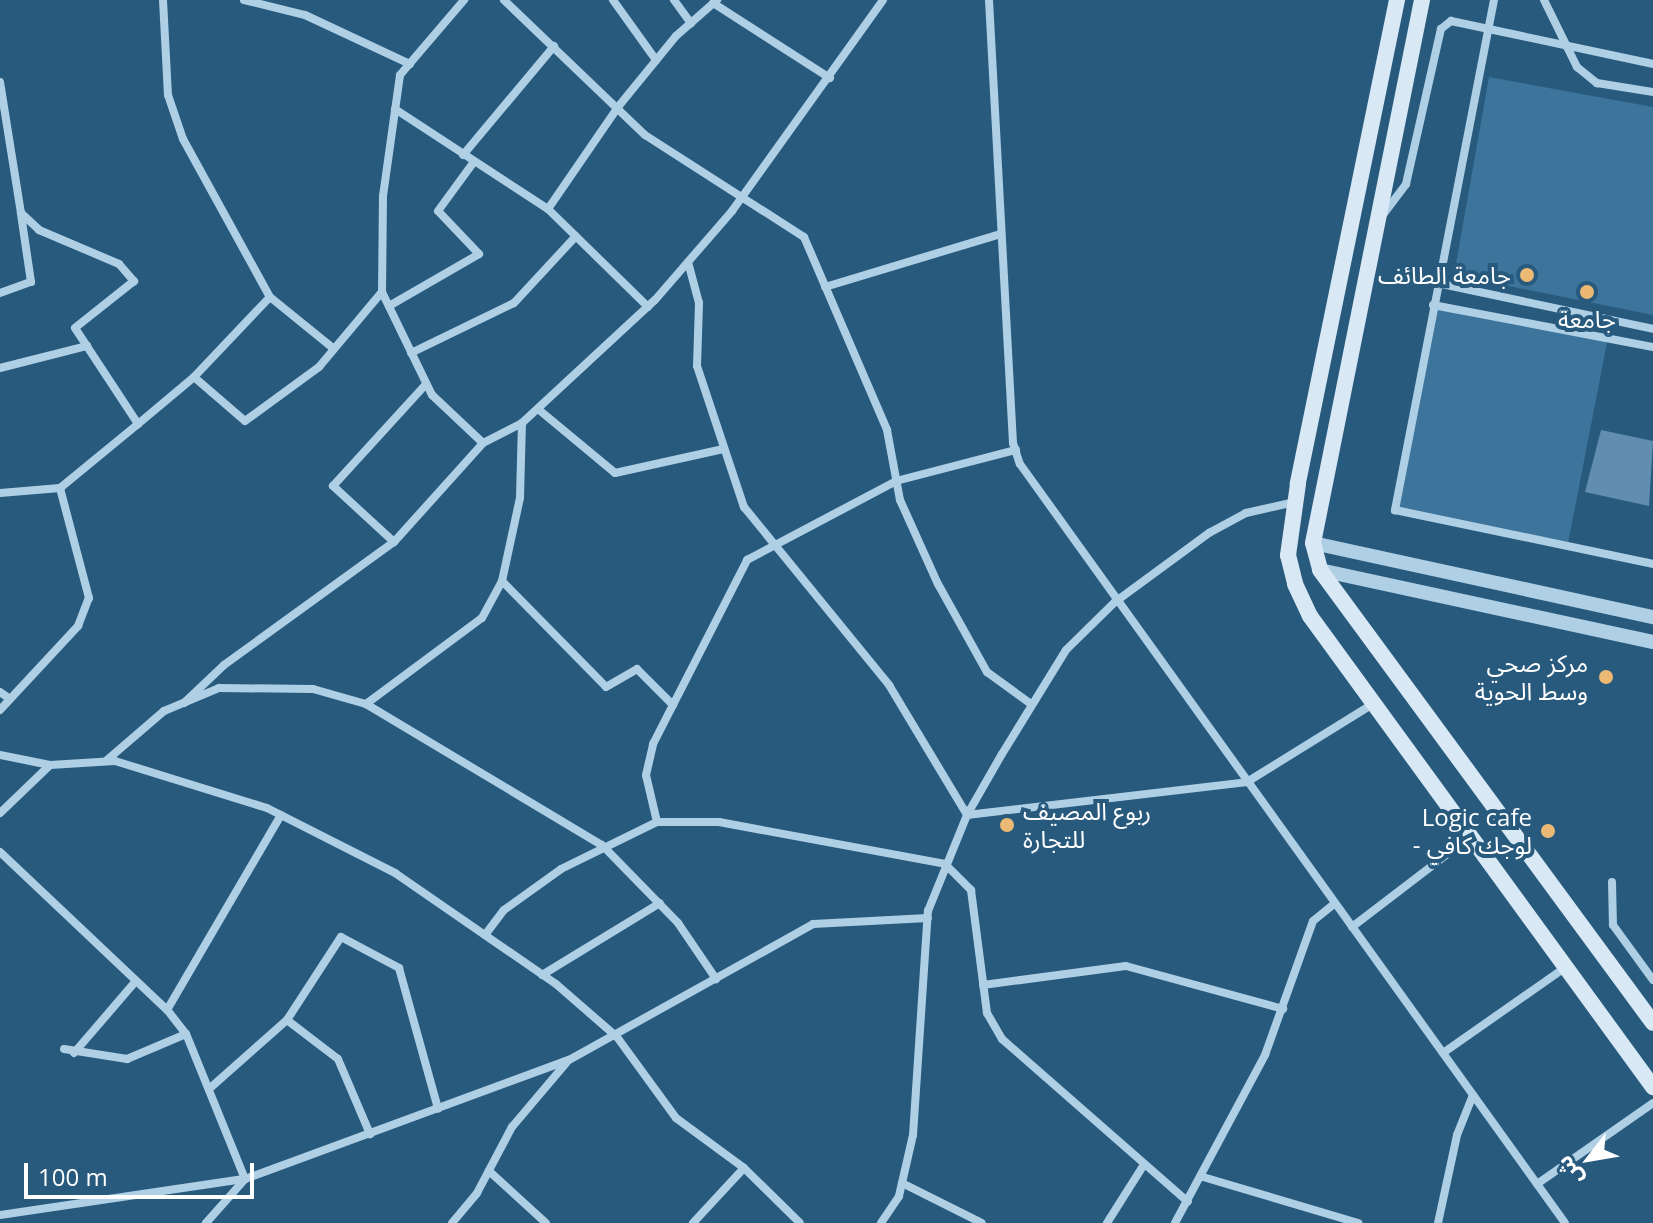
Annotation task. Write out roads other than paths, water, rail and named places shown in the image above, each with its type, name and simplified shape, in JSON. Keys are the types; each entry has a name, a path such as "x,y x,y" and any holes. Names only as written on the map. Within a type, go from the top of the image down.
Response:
{"main road":[{"path":"1397,0 1288,555 1295,584 1374,704 1653,1087"},
{"path":"1422,0 1313,543 1320,570 1653,1023"}],"street":[{"path":"163,0 168,95 183,139 270,297 334,349"},
{"path":"244,0 305,15 410,64"},
{"path":"464,0 400,75 383,196 382,292 426,384 483,443"},
{"path":"504,0 645,135 804,237 887,430 896,481 938,584 987,672 1031,704"},
{"path":"613,0 656,60"},
{"path":"674,0 691,23"},
{"path":"184,703 224,665 394,542 483,443 522,423 648,307 742,198 883,0"},
{"path":"989,0 1016,450 1034,489 1565,1223"},
{"path":"1494,0 1395,510 1653,564"},
{"path":"1544,0 1577,67 1597,83 1653,92"},
{"path":"548,209 618,107 656,60 715,2 830,78"},
{"path":"1377,223 1406,184 1441,29 1451,21 1488,25 1653,64"},
{"path":"463,155 554,46"},
{"path":"0,82 0,99 31,282 0,293"},
{"path":"395,109 473,163 548,209 648,307"},
{"path":"389,306 479,254 438,211 473,163"},
{"path":"21,213 39,230 119,264 134,281 75,328 138,424"},
{"path":"825,287 1001,234"},
{"path":"411,353 514,303 576,236"},
{"path":"688,262 699,303 697,366 744,507 889,685 967,815"},
{"path":"1437,283 1653,329"},
{"path":"194,377 245,421 334,349 382,292"},
{"path":"0,493 60,488 194,377 270,297"},
{"path":"1433,305 1653,347"},
{"path":"0,368 87,346"},
{"path":"394,542 333,486 426,384"},
{"path":"538,409 615,473 723,449"},
{"path":"366,704 482,618 502,581 520,498 522,423"},
{"path":"657,822 646,775 673,705 747,560 774,542 896,481 1016,450"},
{"path":"0,710 78,626 89,598 60,488"},
{"path":"881,1223 902,1183 913,1135 928,918 945,864 967,815 1066,650 1115,602 1209,533 1246,513 1296,502"},
{"path":"1313,543 1653,617"},
{"path":"1320,570 1653,642"},
{"path":"502,581 606,687 637,669 673,705"},
{"path":"106,761 164,711 219,688 260,684 313,689 366,704 602,845 660,903 716,979"},
{"path":"0,692 10,699"},
{"path":"967,815 1247,782 1374,704"},
{"path":"0,755 50,765 106,761 281,815 395,873 542,975 617,1037 676,1118 744,1168 800,1223"},
{"path":"0,813 50,765"},
{"path":"167,1010 281,815"},
{"path":"485,935 504,910 602,845 657,822 719,822 945,864 971,890 987,1013 1002,1039 1143,1166 1188,1202"},
{"path":"1352,927 1471,836"},
{"path":"0,852 167,1010 186,1034 245,1179"},
{"path":"1612,882 1613,925 1653,980"},
{"path":"542,975 660,903"},
{"path":"1175,1223 1203,1177 1283,1009 1313,921 1335,903"},
{"path":"0,1215 245,1179 569,1060 617,1037 813,924 928,918"},
{"path":"209,1089 287,1020 341,937 399,968 438,1109"},
{"path":"983,985 1126,966 1283,1009"},
{"path":"1443,1053 1566,967"},
{"path":"74,1053 136,981"},
{"path":"287,1020 338,1059 370,1134"},
{"path":"64,1049 127,1059 186,1034"},
{"path":"452,1223 489,1171 512,1127 569,1060"},
{"path":"1438,1223 1473,1095"},
{"path":"1537,1184 1653,1103"},
{"path":"1107,1223 1143,1166"},
{"path":"693,1223 744,1168"},
{"path":"489,1171 546,1223"},
{"path":"1203,1177 1358,1223"},
{"path":"206,1223 245,1179"},
{"path":"902,1183 982,1223"},
{"path":"13,1223 22,1214"}],"place":[{"name":"جامعة الطائف","path":"1527,275"},
{"name":"جامعة","path":"1587,292"},
{"name":"مركز صحي وسط الحوية","path":"1606,677"},
{"name":"ربوع المصيف للتجارة","path":"1007,825"},
{"name":"Logic cafe - لوجك كافي","path":"1548,831"}]}
